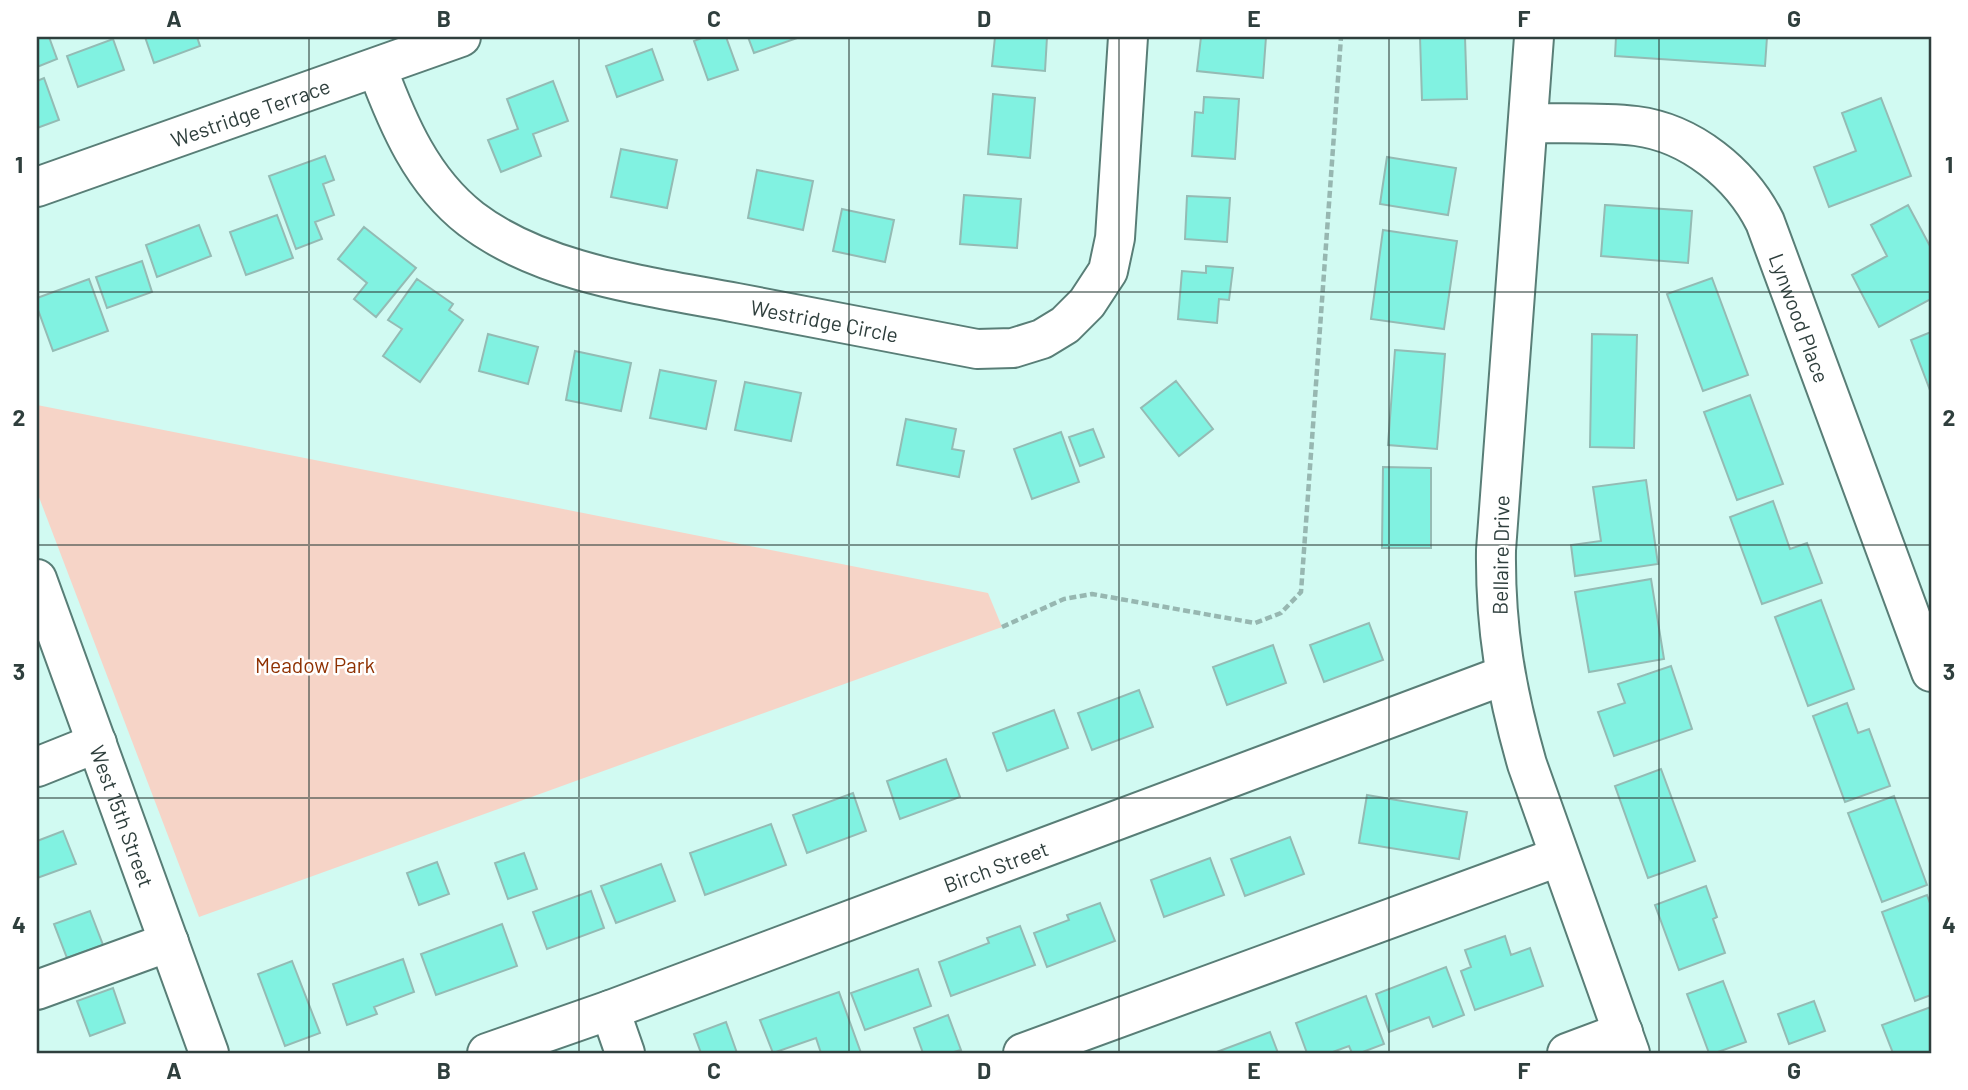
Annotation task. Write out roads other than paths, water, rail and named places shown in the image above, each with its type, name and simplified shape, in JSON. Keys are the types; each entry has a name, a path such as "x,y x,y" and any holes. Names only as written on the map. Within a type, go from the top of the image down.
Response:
{"street":[{"name":"Westridge Terrace","path":"37,187 461,37"},
{"name":"Westridge Circle","path":"377,68 398,122 417,157 443,192 500,239 535,255 573,268 647,285 977,349 1013,348 1042,339 1065,325 1087,303 1108,271 1115,238 1128,37"},
{"name":"Bellaire Drive","path":"1534,37 1496,550 1495,600 1513,716 1527,764 1626,1043"},
{"name":"Lynwood Place","path":"1529,122 1637,127 1677,138 1736,178 1754,200 1765,222 1931,672"},
{"name":"West 15th Street","path":"37,579 209,1053"},
{"name":"Birch Street","path":"486,1053 610,1010 1505,674"},
{"path":"37,766 97,743"},
{"path":"1023,1053 1558,857"},
{"path":"37,990 169,942"},
{"path":"610,1010 625,1053"},
{"path":"1567,1053 1626,1043"}],"park label":[{"name":"Meadow Park","path":"315,664"}]}
